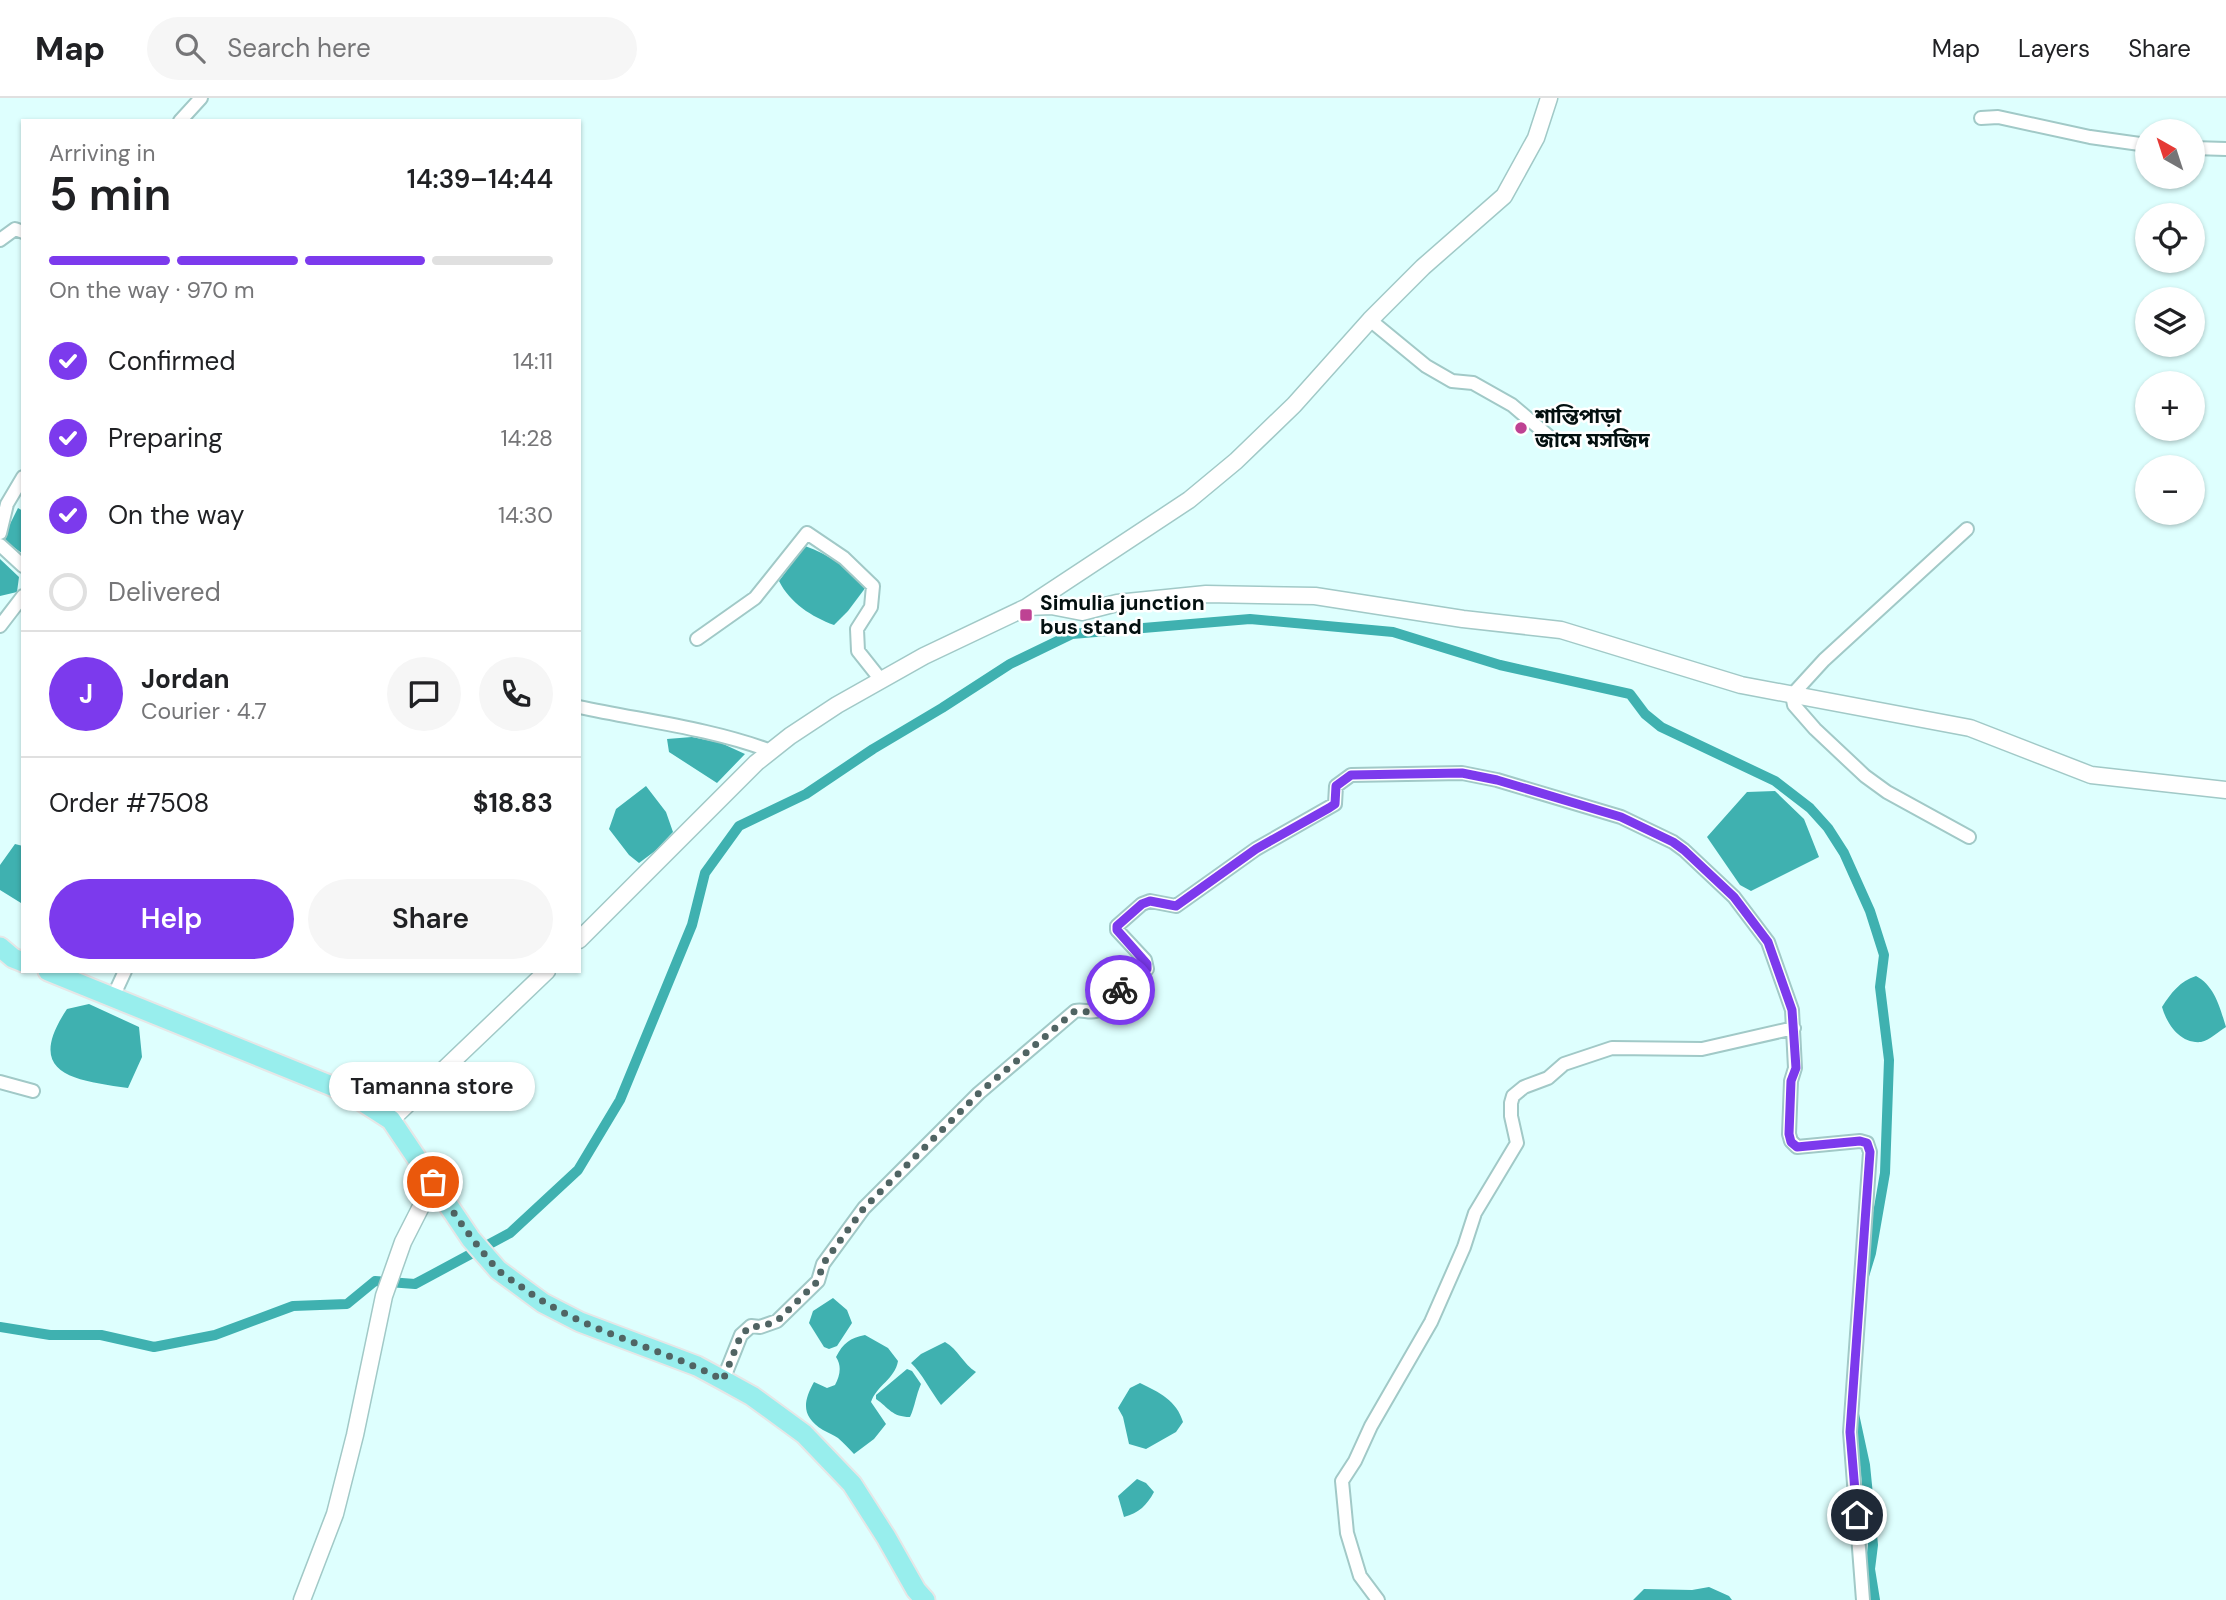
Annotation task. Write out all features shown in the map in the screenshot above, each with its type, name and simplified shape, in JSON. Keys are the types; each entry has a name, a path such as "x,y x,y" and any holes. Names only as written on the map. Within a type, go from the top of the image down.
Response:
{"main road":[{"path":"0,947 21,961"},
{"path":"53,973 349,1093 391,1120 471,1239 498,1270 543,1303 580,1322 697,1366 723,1380 804,1434 852,1485 916,1590 925,1600"}],"street":[{"path":"182,119 201,98"},
{"path":"581,938 771,751 837,705 881,680 924,656 1027,607 1189,500 1236,461 1294,405 1370,320 1423,267 1504,196 1536,138 1549,98"},
{"path":"1981,118 1998,117 2090,137 2135,143"},
{"path":"2205,148 2226,149"},
{"path":"0,240 15,229 21,231"},
{"path":"1370,320 1426,366 1452,381 1474,383 1512,405 1552,439"},
{"path":"0,533 7,504 21,480"},
{"path":"1792,695 1824,660 1967,528"},
{"path":"697,639 754,598 807,533 844,558 873,586 871,607 856,629 858,651 881,680"},
{"path":"0,545 21,564"},
{"path":"1027,607 1051,606 1082,612 1117,603 1206,594 1315,596 1463,619 1561,630 1741,685 1970,728 2091,775 2226,790"},
{"path":"0,626 21,599"},
{"path":"1792,695 1794,705 1815,729 1865,776 1887,792 1969,837"},
{"path":"581,707 725,736 771,751"},
{"path":"723,1380 741,1335 751,1326 760,1327 777,1321 818,1281 823,1264 864,1208 979,1093 1075,1011 1096,1011 1147,969 1145,960 1117,930 1117,926 1142,904 1150,901 1176,906 1256,849 1335,804 1336,786 1351,775 1462,773 1621,817 1673,842 1720,883 1768,942 1792,1010 1796,1068 1791,1081 1791,1142 1797,1147 1860,1141 1867,1143 1870,1152 1850,1432 1863,1600"},
{"path":"113,997 124,973"},
{"path":"391,1120 545,973"},
{"path":"1378,1600 1360,1576 1348,1533 1342,1481 1431,1322 1464,1247 1475,1213 1517,1143 1511,1116 1513,1096 1524,1087 1548,1078 1564,1064 1612,1048 1702,1049 1794,1028"},
{"path":"0,1082 33,1091"},
{"path":"302,1600 335,1514 384,1296 403,1242 433,1182"}],"water":[{"path":"18,508 21,510 21,553 5,541 6,532"},
{"path":"805,546 838,563 866,587 834,625 802,608 789,596 779,581"},
{"path":"0,559 19,577 17,592 0,596"},
{"path":"692,737 721,743 745,754 717,783 669,752 667,739"},
{"path":"646,786 666,812 673,832 639,863 629,855 609,829 616,809"},
{"path":"1775,791 1804,819 1819,857 1751,891 1740,885 1707,837 1747,792"},
{"path":"15,844 21,846 21,903 0,890 0,865"},
{"path":"2196,976 2212,992 2226,1027 2201,1042 2181,1037 2167,1020 2162,1007 2176,988"},
{"path":"89,1004 139,1027 142,1057 128,1088 74,1077 61,1070 53,1061 51,1048 55,1031 67,1009"},
{"path":"833,1298 847,1310 852,1323 837,1346 829,1349 824,1347 809,1323 813,1311"},
{"path":"865,1335 888,1348 898,1361 893,1373 871,1402 886,1424 874,1439 854,1454 838,1438 816,1425 808,1414 806,1402 814,1382 827,1388 835,1385 840,1371 836,1357 839,1352 848,1342"},
{"path":"945,1342 976,1372 941,1405 911,1363 921,1354"},
{"path":"907,1369 912,1371 921,1384 910,1417 904,1417 895,1414 876,1399 876,1395"},
{"path":"1140,1383 1172,1403 1183,1422 1176,1432 1146,1449 1129,1444 1123,1417 1118,1408 1130,1388"},
{"path":"1137,1479 1146,1483 1154,1492 1142,1508 1124,1517 1118,1496"},
{"path":"1709,1587 1732,1600 1633,1600 1644,1589 1692,1590"}],"waterway":[{"path":"0,1327 50,1335 101,1335 154,1347 215,1335 293,1306 347,1304 375,1281 415,1284 510,1233 578,1170 620,1100 692,925 705,873 739,826 806,794 1010,664 1072,634 1250,619 1393,632 1500,665 1630,694 1645,714 1661,727 1775,781 1810,808 1828,828 1844,853 1870,911 1884,955 1880,987 1889,1060 1885,1173 1871,1253 1864,1276"},
{"path":"1854,1414 1865,1465 1873,1545 1870,1569 1875,1600"}],"way so far":[{"path":"433,1182 471,1239 498,1270 543,1303 580,1322 697,1366 723,1380 741,1335 751,1326 760,1327 777,1321 818,1281 823,1264 864,1208 979,1093 1075,1011 1096,1011 1120,990"}],"place":[{"name":"শান্তিপাড়া জামে মসজিদ","path":"1521,428"},
{"name":"Simulia junction bus stand","path":"1026,615"},
{"name":"Tamanna store","path":"433,1182"}],"route":[{"path":"1120,990 1147,969 1147,964 1117,930 1117,926 1142,904 1150,901 1176,906 1256,849 1329,808 1335,804 1336,786 1351,775 1462,773 1497,780 1621,817 1673,842 1699,862 1734,897 1768,942 1792,1010 1795,1033 1796,1068 1791,1081 1789,1134 1791,1142 1797,1147 1860,1141 1867,1143 1870,1152 1850,1432 1857,1515"}]}
